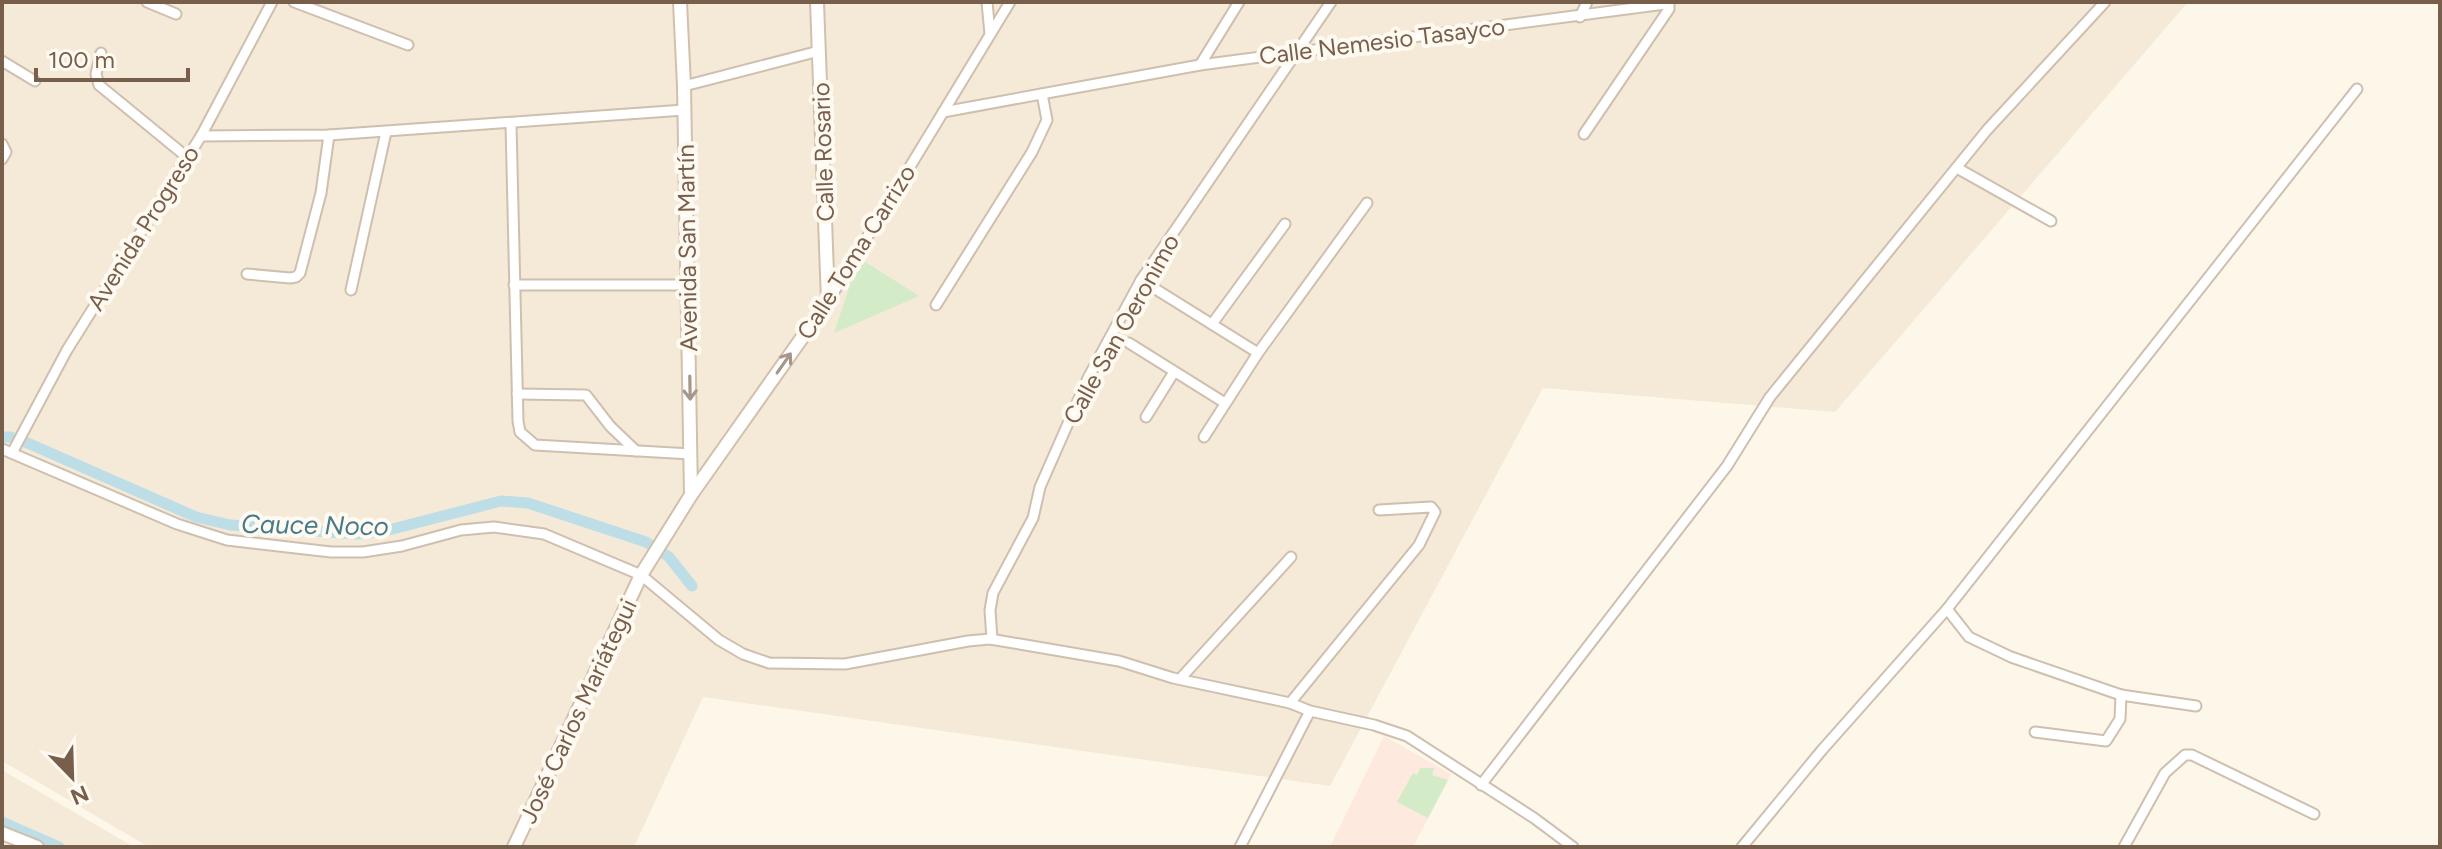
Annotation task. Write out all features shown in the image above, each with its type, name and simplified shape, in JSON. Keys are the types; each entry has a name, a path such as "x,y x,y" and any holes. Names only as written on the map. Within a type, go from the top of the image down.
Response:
{"main road":[{"name":"Avenida San Martín","path":"680,2 691,495"},
{"name":"Calle Rosario","path":"817,2 828,301"},
{"name":"Calle Toma Carrizo","path":"658,549 691,495 828,301"},
{"name":"José Carlos Mariátegui","path":"514,847 641,575 658,549"},
{"path":"2,833 37,847"}],"street":[{"path":"147,2 176,14"},
{"name":"Avenida Progreso","path":"7,451 201,136 272,2"},
{"path":"294,2 408,45"},
{"path":"987,2 990,34"},
{"name":"Calle Toma Carrizo","path":"828,301 1010,2"},
{"path":"1200,65 1239,2"},
{"name":"Calle San Oeronimo","path":"992,639 990,610 993,593 1033,518 1040,487 1088,378 1141,280 1331,2"},
{"path":"1580,17 1587,2"},
{"path":"1481,785 1727,466 1770,397 1987,130 2105,2"},
{"name":"Calle Nemesio Tasayco","path":"943,112 1298,50 1669,5 1584,134"},
{"path":"684,86 819,51"},
{"path":"101,53 96,74 99,85 188,158"},
{"path":"2,61 35,81"},
{"path":"1742,847 1822,750 1947,609 2357,89"},
{"path":"936,305 1032,152 1047,120 1042,94"},
{"path":"201,136 386,132 684,110"},
{"path":"511,124 520,432 535,445 691,454"},
{"path":"351,290 386,132"},
{"path":"247,274 290,278 300,273 321,193 329,135"},
{"path":"2,144 6,152 3,158"},
{"path":"1957,168 2051,221"},
{"path":"1204,437 1258,353 1367,203"},
{"path":"1212,324 1285,224"},
{"path":"1141,280 1258,353"},
{"path":"514,285 688,285"},
{"path":"1129,343 1225,403"},
{"path":"1146,417 1174,372"},
{"path":"517,394 586,395 610,426 636,451"},
{"path":"7,451 177,524 227,540 331,552 363,552 402,546 461,530 494,527 544,534 641,575 719,640 743,654 769,663 845,664 942,645 992,639 1119,661 1180,679 1290,703 1407,736 1534,818 1573,847"},
{"path":"1290,703 1419,545 1435,516 1431,507 1379,510"},
{"path":"1180,679 1291,557"},
{"path":"1947,609 1969,637 2011,657 2121,695 2196,706"},
{"path":"2035,732 2106,741 2120,719 2123,706 2121,695"},
{"path":"1240,847 1310,711"},
{"path":"2124,847 2165,773 2185,755 2192,755 2314,814"}],"shaded area":[{"path":"2,2 2188,2 1835,412 1543,388 1330,786 703,697 634,847 149,847 2,761"},
{"path":"1384,736 1451,774 1413,847 1330,847"},
{"path":"2,770 134,847 2,847"}],"green space":[{"path":"859,258 919,296 834,333"},
{"path":"1420,768 1434,768 1432,775 1448,780 1428,818 1397,802 1413,773 1417,775"}],"waterway":[{"name":"Cauce Noco","path":"2,437 11,437"},
{"name":"Cauce Noco","path":"23,441 196,517 230,525 356,534 381,532 501,501 528,503 646,542 669,557 692,586"},
{"path":"2,822 59,847"}]}
